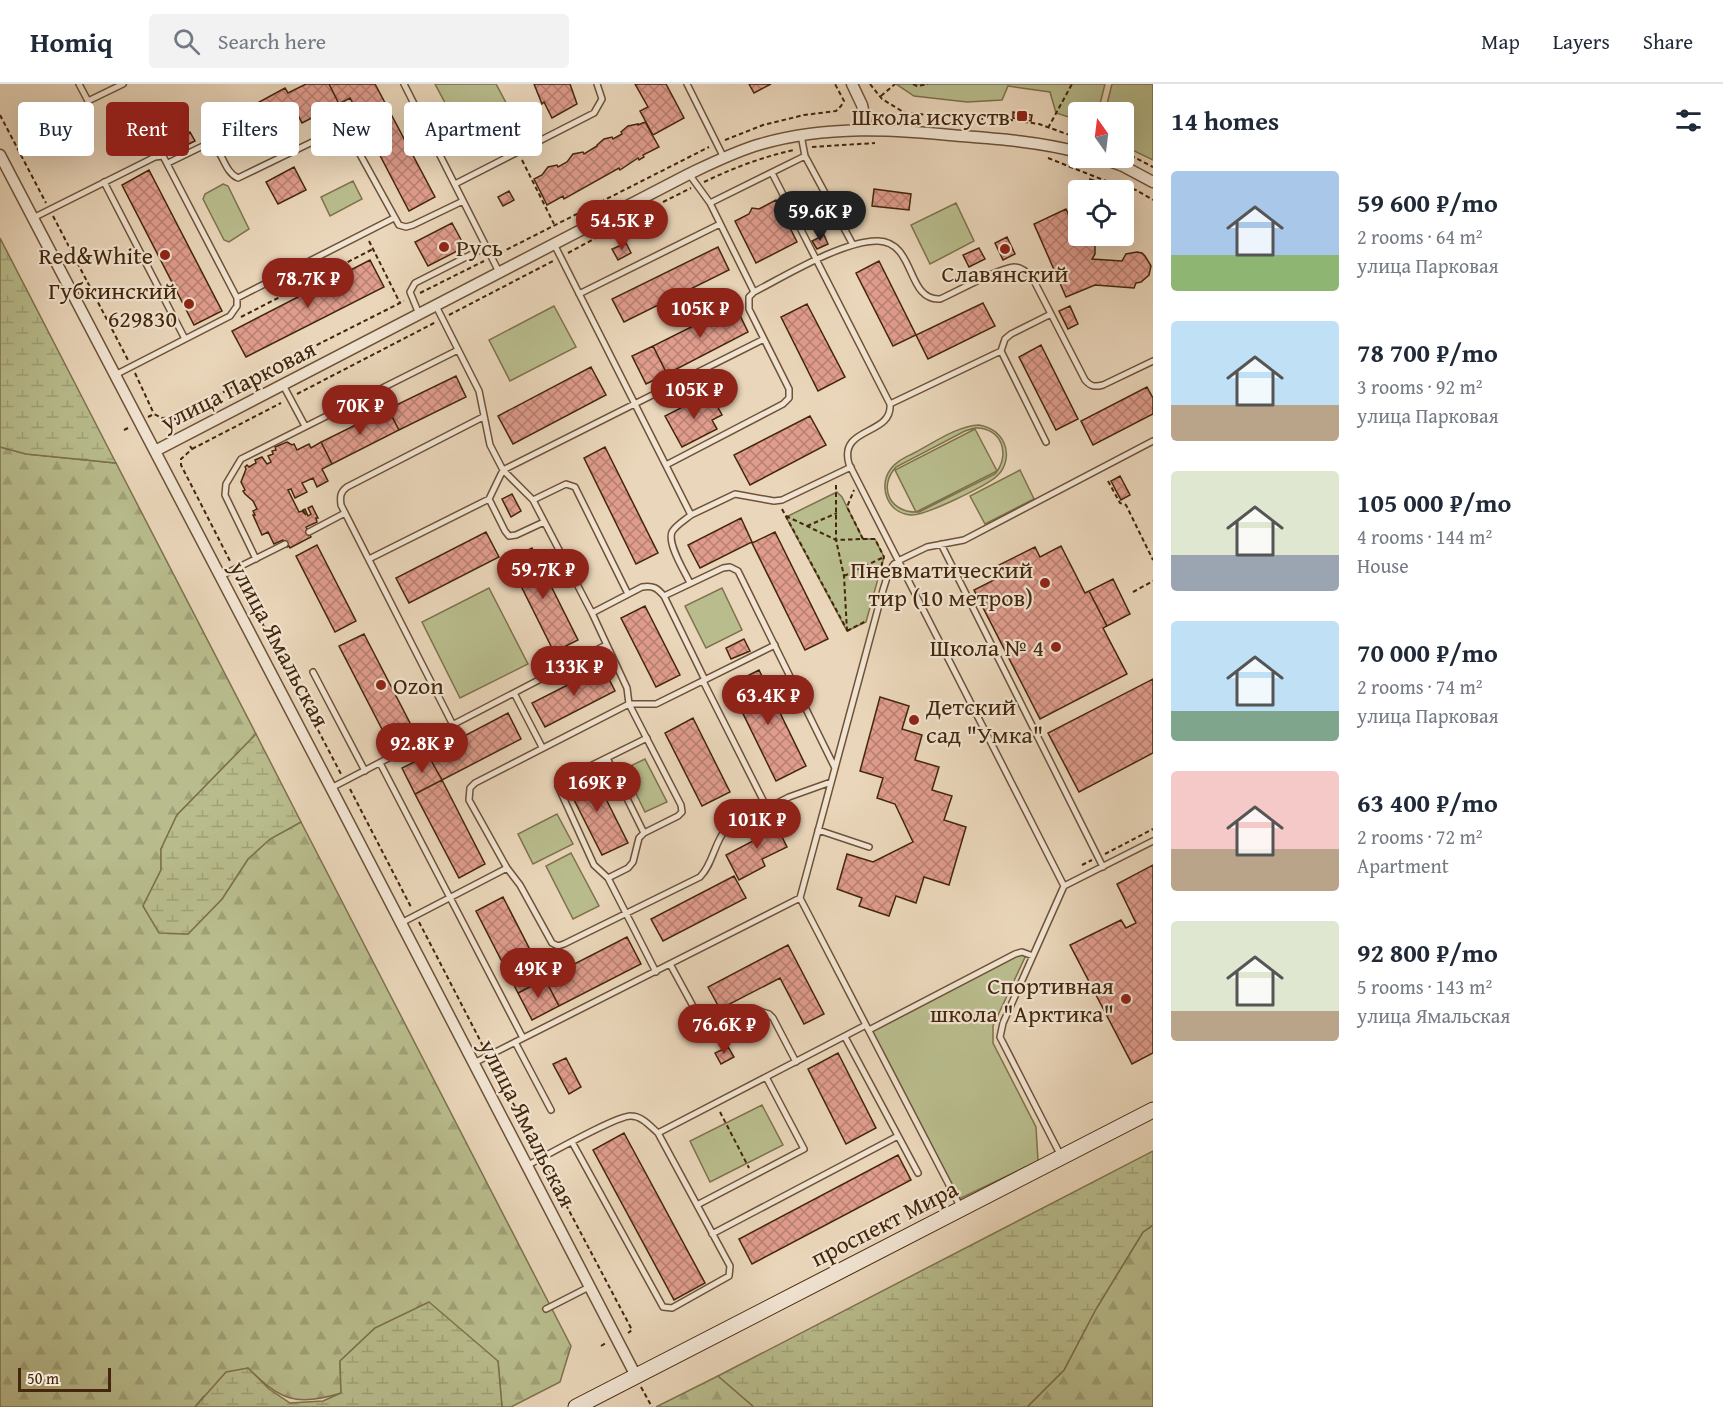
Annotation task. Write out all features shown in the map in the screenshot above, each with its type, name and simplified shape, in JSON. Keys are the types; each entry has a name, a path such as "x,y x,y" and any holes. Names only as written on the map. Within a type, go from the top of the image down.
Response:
{"main road":[{"name":"проспект Мира","path":"576,1407 1153,1110"}],"street":[{"path":"852,84 862,105 867,129"},
{"name":"улица Парковая","path":"155,451 689,174 760,144 801,135 867,129 978,137 1068,150"},
{"name":"улица Ямальская","path":"0,155 636,1376"},
{"path":"1127,168 1153,182"}],"lane":[{"path":"79,84 88,101 123,84"},
{"path":"404,84 499,272"},
{"path":"542,140 594,112 602,99 597,84"},
{"path":"687,84 724,158"},
{"path":"168,163 210,144 218,150 229,171 238,177 341,130 351,138 399,225 406,227 463,201"},
{"path":"801,135 805,156 852,243"},
{"path":"33,218 159,155 163,156 168,163 237,298 237,306 230,316 115,375"},
{"path":"455,184 511,156"},
{"path":"710,203 805,156"},
{"path":"772,173 890,404 889,417 885,421 852,441 848,457 851,467 1064,886"},
{"path":"689,174 710,203 754,292"},
{"path":"104,182 185,339"},
{"path":"237,298 394,218"},
{"path":"579,294 720,224"},
{"path":"666,465 783,405 789,398 789,389 749,309 749,297 754,292 852,243 878,240 895,245 901,251 921,290 926,297 932,300 940,299 1003,270 1015,267 1025,271 1034,279 1089,385 1095,387 1103,385 1153,361"},
{"path":"554,244 691,515"},
{"path":"420,314 410,292 416,283 486,247"},
{"path":"435,306 479,391 487,439 503,470 533,500 592,613 627,688 629,704 682,812 644,833 639,838 633,862 628,868 608,878"},
{"path":"1046,442 1001,351 1005,339 1011,334 1051,314"},
{"path":"369,559 489,499 503,470 764,339"},
{"path":"256,559 226,500 224,490 241,459 458,350"},
{"path":"890,404 1001,351"},
{"path":"283,385 305,426"},
{"path":"453,725 345,513 340,498 342,491 347,487 483,417"},
{"path":"962,1208 800,898 889,571 894,564 927,547 963,540 1153,441"},
{"path":"690,583 672,546 671,538 678,525 691,515 735,494 778,500 851,467"},
{"path":"533,500 566,484 575,487 628,594"},
{"path":"489,499 509,536 544,522"},
{"path":"309,532 345,513"},
{"path":"221,576 285,544"},
{"path":"941,544 1103,867"},
{"path":"664,597 723,568 730,567 738,572 835,768"},
{"path":"592,613 628,594 650,586 658,588 767,808"},
{"path":"331,788 606,645"},
{"path":"775,645 656,704 629,704 542,747 475,783 468,794 470,800 507,868 526,894 548,938 558,946 700,877 705,872 726,828 789,797 831,782"},
{"path":"313,672 364,771"},
{"path":"514,693 542,747"},
{"path":"647,738 562,780 558,786 594,865 608,878 656,972"},
{"path":"607,758 644,833"},
{"path":"380,763 523,1038"},
{"path":"818,830 869,847"},
{"path":"1062,1157 1000,1038 1003,1023 1064,886 1153,841"},
{"path":"401,923 507,868"},
{"path":"474,1063 800,898"},
{"path":"658,1133 845,1037 1015,954 1022,952 1033,956"},
{"path":"670,964 706,1030 712,1033 759,1011 764,1011 773,1018 796,1062"},
{"path":"845,1037 918,1173"},
{"path":"515,1042 551,1110"},
{"path":"697,1205 804,1149 766,1077"},
{"path":"526,1166 572,1142 621,1118 632,1116 641,1118 658,1133 730,1266 729,1276 672,1308 663,1307 572,1142"},
{"path":"712,1234 898,1136"},
{"path":"546,1309 589,1287"}],"path":[{"path":"835,84 844,100"},
{"path":"870,84 880,96 897,110 905,113 981,119 997,118 1039,124 1068,135"},
{"path":"880,96 895,84"},
{"path":"913,84 917,86 928,84"},
{"path":"1048,128 1072,84"},
{"path":"0,115 154,414 162,418 174,417 554,224 521,156"},
{"path":"601,1346 632,1330 234,570 181,465 181,459 192,449 731,169 768,156 804,148 881,143"},
{"path":"1134,157 1153,167"},
{"path":"1048,158 1116,185 1136,190 1153,200"},
{"path":"364,233 400,303"},
{"path":"238,318 373,249"},
{"path":"140,421 154,414"},
{"path":"174,417 192,449"},
{"path":"836,479 836,540 844,576 847,631"},
{"path":"1108,481 1120,502 1126,505 1153,560"},
{"path":"856,483 847,507 863,539"},
{"path":"778,500 847,631"},
{"path":"807,526 837,513"},
{"path":"786,516 836,540 876,539 884,557 881,567"},
{"path":"844,576 884,557"},
{"path":"1133,591 1153,581"},
{"path":"847,631 866,622"},
{"path":"1082,865 1153,829"},
{"path":"716,1104 753,1175"},
{"path":"636,1376 652,1407"}],"green space":[{"path":"435,84 496,84 506,102 445,102"},
{"path":"896,84 1105,84 1100,102 1068,102 1068,117 1056,113 1050,92 1008,86 1002,100 967,102 914,96"},
{"path":"1112,84 1153,84 1153,160 1134,151 1134,102 1108,102"},
{"path":"353,181 362,199 330,216 321,197"},
{"path":"223,184 228,186 249,229 229,242 224,240 203,199 205,194"},
{"path":"956,203 974,241 930,264 911,225"},
{"path":"0,238 116,463 26,454 0,447"},
{"path":"554,306 576,347 510,381 489,340"},
{"path":"970,426 987,427 1002,439 1006,447 1006,456 1000,473 991,481 928,511 910,515 896,510 885,491 887,477 892,467 944,436","holes":["975,428 984,429 997,437 1003,451 1000,467 995,474 919,512 909,512 894,504 890,498 888,483 896,467 965,431"]},
{"path":"975,429 997,471 916,512 895,470"},
{"path":"0,447 26,454 116,463 256,734 177,815 161,849 161,870 143,906 159,932 188,934 222,899 248,859 270,839 301,822 571,1346 560,1382 511,1407 502,1407 498,1361 375,1328 340,1361 341,1393 312,1400 300,1400 280,1394 248,1368 203,1397 195,1407 0,1407"},
{"path":"1020,470 1034,499 985,524 970,496"},
{"path":"837,492 842,497 863,539 875,539 884,557 866,622 847,631 786,517"},
{"path":"489,588 528,664 460,698 422,622"},
{"path":"722,588 742,630 706,648 685,606"},
{"path":"256,734 301,822 270,839 248,859 222,899 188,934 159,933 143,906 161,870 161,849 177,815"},
{"path":"645,759 667,802 645,812 624,769"},
{"path":"557,814 573,844 533,864 518,834"},
{"path":"571,853 599,906 573,919 546,866"},
{"path":"1027,953 993,1026 993,1043 1036,1127 1038,1161 957,1200 869,1030 1009,958"},
{"path":"762,1105 783,1145 710,1182 690,1141"},
{"path":"1153,1151 1153,1225 1143,1232 1096,1309 1064,1370 1027,1407 754,1407 718,1376"},
{"path":"1153,1225 1153,1407 1027,1407 1064,1370 1096,1309 1143,1232"},
{"path":"429,1302 498,1361 502,1407 195,1407 226,1372 248,1368 269,1389 290,1403 323,1401 341,1393 340,1361 375,1328"},
{"path":"718,1376 754,1407 656,1407"}],"building":[{"path":"306,84 329,84 338,102 311,102 311,118 302,123 299,117 299,102 259,102 285,88 288,93"},
{"path":"329,84 375,84 385,102 352,102 350,98 338,102"},
{"path":"534,84 570,84 577,104 552,118 544,102 542,104"},
{"path":"635,84 666,84 684,118 653,135 640,111 648,107"},
{"path":"749,84 771,84 754,93"},
{"path":"1013,112 1032,115 1031,121 1013,118"},
{"path":"392,116 404,139 404,156 413,156 435,197 409,211 380,156 392,156"},
{"path":"645,122 659,147 643,155 644,157 639,160 638,158 564,199 563,196 547,205 534,179 542,175 548,167 557,165 558,167 567,162 573,154 583,152 584,154 604,139 612,137 613,139 622,134 621,132 628,126"},
{"path":"189,133 195,141 189,144"},
{"path":"294,167 306,190 278,204 266,182"},
{"path":"149,170 222,311 194,325 122,185"},
{"path":"874,189 911,194 909,210 872,206"},
{"path":"509,191 514,200 503,206 498,197"},
{"path":"776,200 797,242 756,263 735,221 749,214 752,208 759,209"},
{"path":"1066,209 1068,246 1095,246 1092,259 1122,261 1126,254 1142,253 1151,266 1149,275 1136,283 1134,288 1095,285 1066,297 1034,224"},
{"path":"452,223 465,247 428,266 415,242"},
{"path":"824,235 828,244 817,249 812,241"},
{"name":"Славянский","path":"1007,237 1015,254 1003,260 995,243"},
{"path":"626,243 631,253 618,260 612,249"},
{"path":"718,247 729,270 624,322 612,299"},
{"path":"979,248 985,259 969,267 963,255"},
{"path":"370,260 384,287 246,357 232,331"},
{"path":"879,261 916,335 893,346 856,273"},
{"path":"983,303 995,326 928,359 916,335"},
{"path":"807,304 845,377 818,391 781,317"},
{"path":"735,305 748,332 667,374 653,346"},
{"path":"1070,306 1078,324 1068,329 1059,311"},
{"path":"1041,345 1078,419 1056,430 1019,357"},
{"path":"653,346 667,374 646,384 632,356"},
{"path":"591,367 606,395 513,444 498,416"},
{"path":"456,376 466,397 399,430 388,409"},
{"path":"1147,387 1153,398 1153,414 1093,445 1081,421"},
{"path":"710,393 722,415 712,420 717,429 682,447 665,416"},
{"path":"388,409 399,430 332,464 321,442"},
{"path":"810,416 826,445 750,485 734,455"},
{"path":"287,442 294,444 297,450 309,444 311,448 321,442 332,464 322,469 328,481 317,487 313,478 302,483 307,492 295,498 291,489 288,490 299,512 302,511 306,515 303,510 305,509 308,516 311,514 308,508 312,506 318,518 316,518 317,522 306,527 311,537 290,548 283,540 274,544 268,532 262,535 253,515 255,515 253,511 257,509 243,491 245,490 241,482 247,465 249,467 256,463 255,460 262,457 267,464 271,462 268,456 273,454 275,447"},
{"path":"605,447 658,553 636,564 584,458"},
{"path":"1120,476 1130,495 1121,500 1111,481"},
{"path":"512,494 521,511 511,517 502,499"},
{"path":"741,518 752,542 700,568 688,545"},
{"path":"486,532 499,557 409,603 396,578"},
{"path":"775,532 828,639 805,650 752,543"},
{"path":"317,545 356,621 335,632 296,556"},
{"path":"1061,546 1085,593 1089,591 1107,626 1103,628 1127,674 1040,719 974,590 996,579 991,569 1035,547 1040,557"},
{"path":"532,548 578,640 554,652 508,560"},
{"path":"1113,579 1130,614 1107,626 1089,591"},
{"path":"645,606 680,675 656,687 621,618"},
{"path":"364,634 410,723 385,735 339,646"},
{"path":"744,639 750,651 731,659 726,648"},
{"path":"603,667 615,691 545,727 532,703"},
{"path":"759,670 806,766 776,781 729,685"},
{"path":"1153,679 1153,753 1079,792 1048,733"},
{"path":"880,697 909,706 902,729 922,735 915,760 939,767 932,790 952,796 944,820 966,827 949,885 924,877 916,903 896,896 889,916 859,906 862,898 837,889 847,854 873,862 913,842 895,804 877,798 883,778 860,771"},
{"path":"508,713 521,739 442,780 428,755"},
{"path":"693,718 730,792 702,806 665,733"},
{"path":"428,755 442,780 415,794 402,768"},
{"path":"592,771 628,843 602,855 566,784"},
{"path":"442,780 485,864 459,878 415,794"},
{"path":"774,821 787,847 762,859 765,866 739,880 726,855 753,841 749,833"},
{"name":"Спортивная школа \"Арктика\"","path":"1153,865 1153,1053 1132,1064 1070,945 1121,920 1126,928 1136,923 1117,884"},
{"path":"734,876 746,898 663,941 651,919"},
{"path":"503,897 545,979 518,993 476,911"},
{"path":"627,937 641,964 559,1006 545,979"},
{"path":"788,945 824,1014 804,1024 780,978 720,1009 708,987"},
{"path":"545,979 559,1006 532,1020 518,993"},
{"path":"728,1047 734,1057 721,1064 715,1053"},
{"path":"838,1053 876,1128 846,1144 808,1069"},
{"path":"566,1058 581,1087 569,1094 553,1064"},
{"path":"624,1133 705,1283 674,1300 593,1150"},
{"path":"898,1155 911,1180 752,1264 739,1239"}],"place":[{"name":"Школа искуств","path":"1022,116"},
{"name":"Русь","path":"444,247"},
{"name":"Славянский","path":"1005,249"},
{"name":"Red&White","path":"165,255"},
{"name":"Губкинский 629830","path":"189,304"},
{"name":"Пневматический тир (10 метров)","path":"1045,583"},
{"name":"Школа № 4","path":"1056,647"},
{"name":"Ozon","path":"381,685"},
{"name":"Детский сад \"Умка\"","path":"914,720"},
{"name":"Спортивная школа \"Арктика\"","path":"1126,999"}]}
